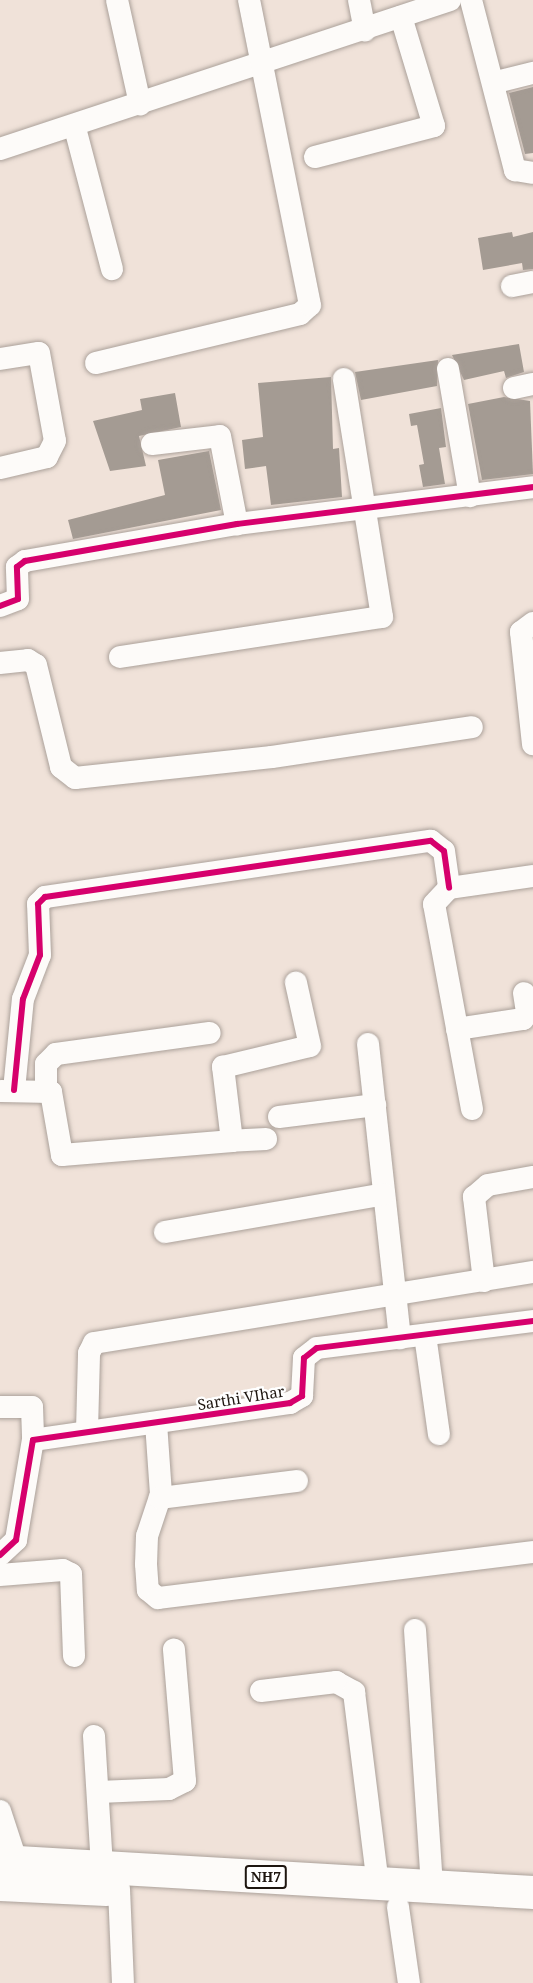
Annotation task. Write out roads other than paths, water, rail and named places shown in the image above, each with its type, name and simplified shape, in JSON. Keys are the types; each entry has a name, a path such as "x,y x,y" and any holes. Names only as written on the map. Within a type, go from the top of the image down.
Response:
{"highway":[{"name":"NH7","path":"5,1869 388,1895 533,1914"},
{"name":"NH7","path":"388,1895 432,1887 533,1892"}],"street":[{"path":"117,0 140,104"},
{"path":"96,363 300,315 310,305 258,63 249,0"},
{"path":"359,0 365,30"},
{"path":"0,149 75,128 258,63 365,30 450,0"},
{"path":"471,0 496,82 515,170 533,173"},
{"path":"315,157 434,126 401,17"},
{"path":"496,82 533,73"},
{"path":"75,128 112,269"},
{"path":"0,359 39,353 55,441 47,457 0,468"},
{"path":"448,369 470,496"},
{"path":"120,657 380,618 344,379"},
{"path":"152,444 220,436 237,524"},
{"path":"0,606 18,599 17,567 25,561 237,524 533,487"},
{"path":"533,623 521,632 533,744"},
{"path":"0,663 28,660 36,665 61,767 75,778 272,757 472,727"},
{"path":"46,1089 7,1091 24,999 40,955 38,904 45,897 431,841 444,851 449,888"},
{"path":"472,1109 434,904 449,888 533,876"},
{"path":"232,1141 225,1064 310,1046 296,983"},
{"path":"457,1029 523,1019 527,1012 524,993"},
{"path":"210,1033 56,1054 46,1064 46,1089 54,1097 57,1148 62,1155 266,1139"},
{"path":"368,1044 400,1338"},
{"path":"279,1117 375,1105"},
{"path":"484,1281 474,1197 488,1185 533,1177"},
{"path":"165,1232 384,1194"},
{"path":"87,1431 88,1353 94,1343 396,1297 533,1272"},
{"name":"Sarthi VIhar","path":"33,1440 295,1402 302,1396 302,1364 309,1351 533,1321"},
{"path":"425,1335 439,1434"},
{"path":"0,1407 32,1407 33,1440 16,1540 0,1555"},
{"path":"156,1423 160,1498 146,1549 148,1590 158,1598 533,1552"},
{"path":"160,1498 297,1481"},
{"path":"0,1575 63,1570 71,1574 74,1656"},
{"path":"415,1630 432,1887"},
{"path":"99,1792 169,1789 185,1781 174,1649"},
{"path":"261,1691 336,1682 354,1692 388,1895 409,1983"},
{"path":"94,1736 123,1983"},
{"path":"0,1811 5,1869"}]}
